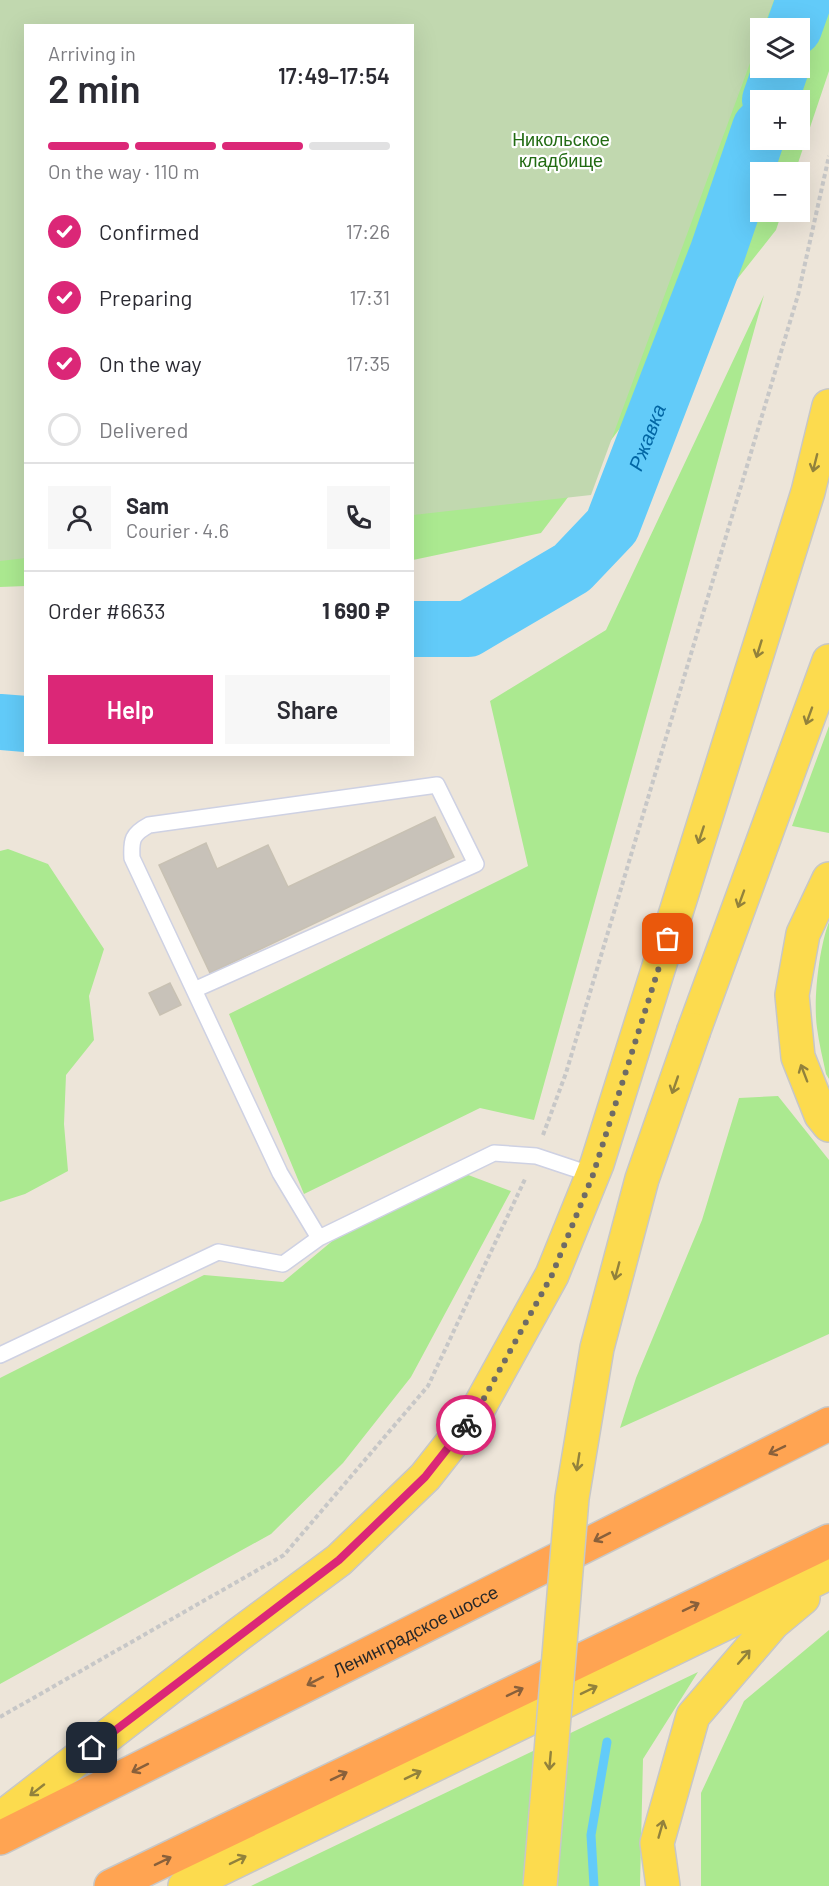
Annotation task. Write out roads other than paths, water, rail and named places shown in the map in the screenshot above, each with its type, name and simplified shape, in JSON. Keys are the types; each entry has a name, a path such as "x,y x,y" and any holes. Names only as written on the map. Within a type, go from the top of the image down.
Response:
{"highway":[{"name":"Ленинградское шоссе","path":"0,1838 829,1424"},
{"path":"111,1886 829,1541"}],"main road":[{"path":"0,1819 339,1560 425,1477 477,1411 552,1275 593,1175 808,492 829,406"},
{"path":"540,1886 572,1498 597,1348 642,1179 829,661"},
{"path":"829,879 803,934 792,995 798,1057 821,1114 829,1125"},
{"path":"185,1886 829,1574"},
{"path":"663,1886 657,1843 693,1716 773,1623 829,1574"}],"lane":[{"path":"194,990 476,864 437,785 149,825 138,832 131,843 132,858 194,990 280,1173 319,1238"},
{"path":"0,1355 218,1252 283,1264 319,1238 494,1153 536,1156 593,1175"}],"waterway":[{"name":"Ржавка","path":"798,18 804,0"},
{"name":"Ржавка","path":"773,90 778,78"},
{"name":"Ржавка","path":"414,629 468,629 572,568 612,526 718,251 752,150"},
{"name":"Ржавка","path":"0,722 24,724"},
{"path":"594,1886 591,1835 607,1742"}],"park label":[{"name":"Никольское кладбище","path":"561,149"}]}
